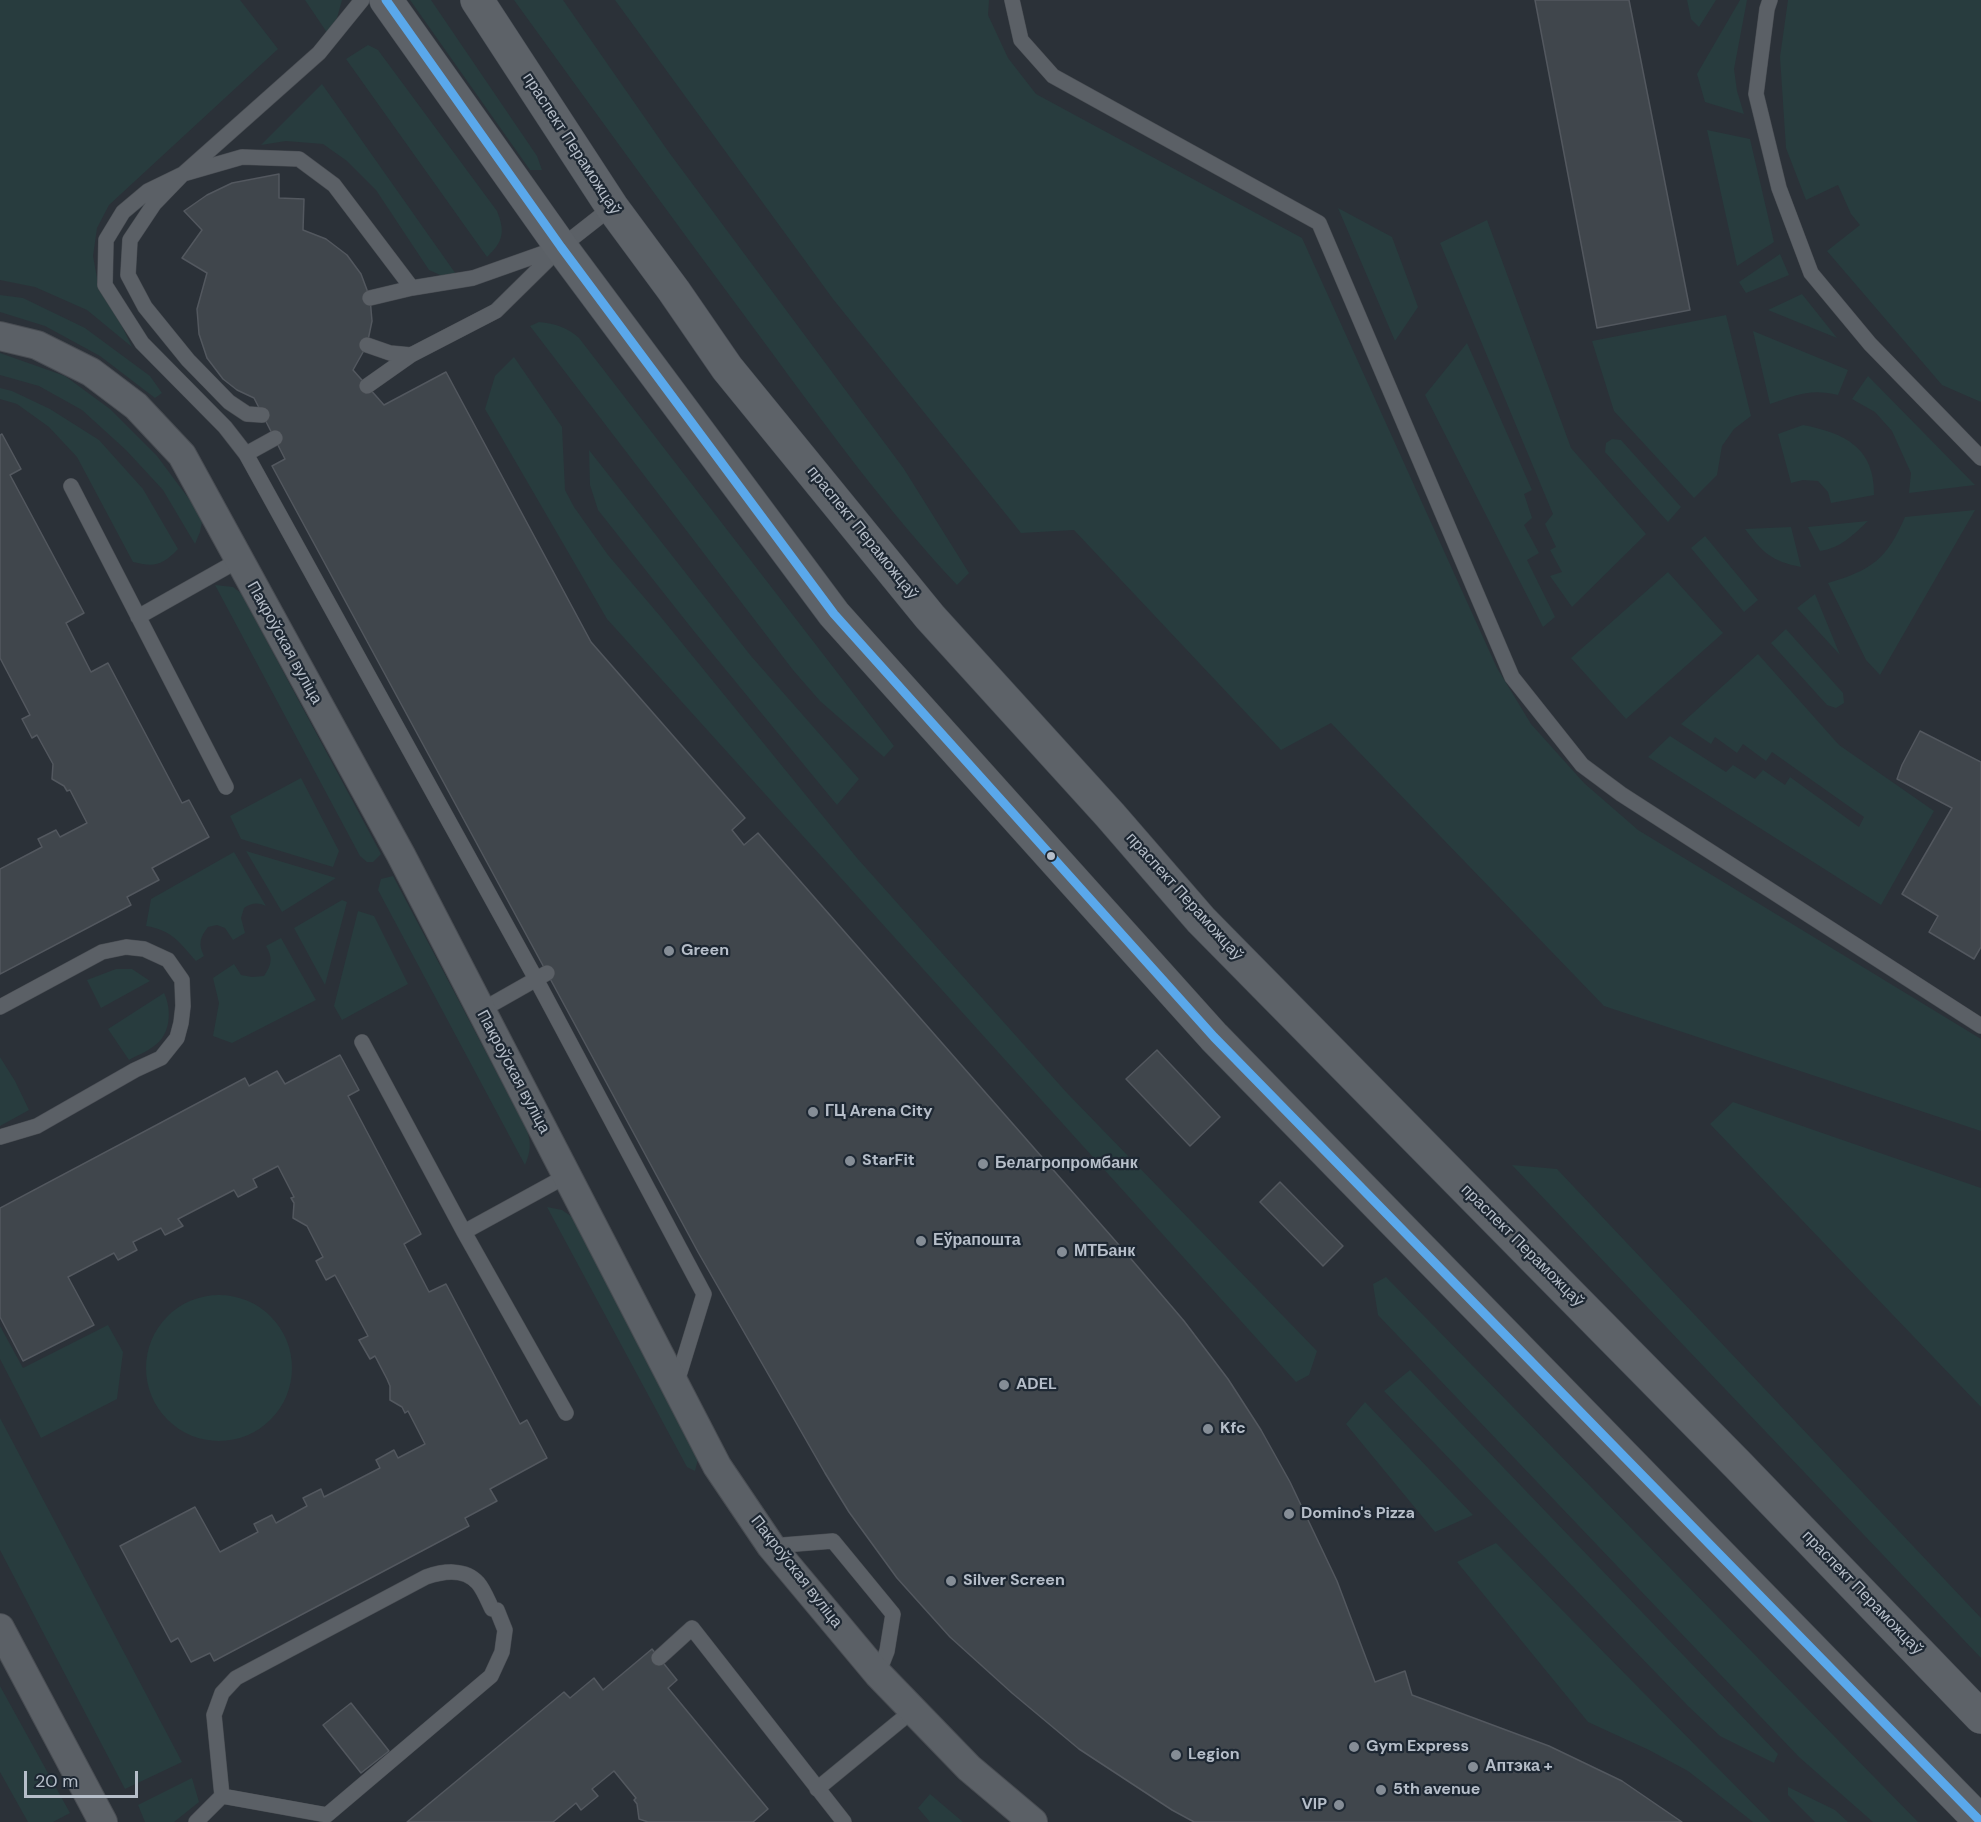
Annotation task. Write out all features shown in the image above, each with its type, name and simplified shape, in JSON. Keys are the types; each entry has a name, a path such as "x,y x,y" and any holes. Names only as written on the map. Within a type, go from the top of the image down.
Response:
{"main road":[{"path":"386,0 561,248 834,614 1214,1037 1981,1822"},
{"name":"праспект Пераможцаў","path":"477,0 612,207 727,368 930,617 1110,815 1201,920 1738,1465 1981,1717"}],"street":[{"name":"Пакроўская вуліца","path":"0,336 37,345 91,372 136,406 182,455 401,855 717,1466 771,1546 878,1674 969,1768 1034,1822"},
{"path":"0,1628 103,1822"}],"lane":[{"path":"262,415 247,414 229,402 188,360 145,307 128,275 130,240 154,204 183,174 319,53 362,0"},
{"path":"1012,0 1022,40 1053,76 1319,223 1512,677 1582,765 1621,794 1980,1024"},
{"path":"1770,0 1756,93 1779,188 1811,273 1870,344 1981,458"},
{"path":"412,288 334,185 300,159 242,157 183,174 148,191 123,212 106,240 105,285 141,343 225,427 246,454 541,976 704,1294 676,1386"},
{"path":"367,386 411,355 496,311 561,248 612,207"},
{"path":"370,298 412,288 473,278 561,248"},
{"path":"367,345 390,353 411,355"},
{"path":"246,454 275,438"},
{"path":"71,486 226,787"},
{"path":"138,617 239,560"},
{"path":"0,1007 102,952 126,947 144,950 168,960 182,980 183,1006 177,1038 161,1058 135,1070 37,1126 0,1137"},
{"path":"480,1011 541,976"},
{"path":"362,1042 464,1232 566,1413"},
{"path":"464,1232 567,1175"},
{"path":"771,1546 833,1541 893,1614 886,1651 878,1674"},
{"path":"443,1571 460,1573 477,1581 492,1609 497,1610 505,1630 502,1652 491,1676 327,1815 222,1796 214,1715 222,1694 236,1678 426,1577 443,1571"},
{"path":"659,1658 692,1628 844,1822"},
{"path":"817,1789 912,1711"},
{"path":"196,1822 222,1796"}],"green space":[{"path":"0,0 240,0 278,49 109,205 97,228 93,256 99,289 117,316 132,347 87,310 35,287 0,280"},
{"path":"305,0 342,0 337,18 328,34"},
{"path":"410,0 431,0 537,156 542,170 530,170"},
{"path":"514,0 563,0 668,151 904,469 969,573 957,585 905,527 833,435"},
{"path":"615,0 989,0 988,15 1008,58 1036,94 1302,238 1497,668 1531,724 1584,783 1638,830 1981,1039 1981,1131 1604,1006 1331,723 1281,750 1074,530 1021,533 833,299"},
{"path":"1687,0 1716,0 1699,27 1691,19"},
{"path":"1740,0 1747,0 1734,69 1737,91 1744,114 1705,102 1697,74"},
{"path":"1788,0 1981,0 1981,402 1942,385 1827,251 1860,225 1851,214 1838,185 1806,200 1786,148 1780,57"},
{"path":"368,45 378,50 497,211 502,230 500,241 487,257 346,59"},
{"path":"322,84 458,277 447,278 429,270 376,190 347,161 323,144 286,141 261,145"},
{"path":"1707,130 1750,139 1774,242 1737,266"},
{"path":"1338,208 1392,237 1418,307 1395,341"},
{"path":"1487,220 1571,448 1646,534 1572,607 1550,576 1562,572 1550,550 1556,547 1545,524 1553,514 1440,243"},
{"path":"1780,254 1789,275 1746,293 1739,282"},
{"path":"1802,294 1837,338 1768,310"},
{"path":"0,295 23,298 85,328 150,376 162,393 155,398 100,356 45,326 0,312"},
{"path":"1726,315 1751,416 1734,429 1722,446 1717,475 1694,498 1614,411 1592,341"},
{"path":"539,322 561,327 579,338 894,746 884,757 820,701 793,670 530,326"},
{"path":"1753,331 1848,370 1838,395 1811,392 1770,404"},
{"path":"1467,343 1532,490 1524,494 1532,518 1524,525 1539,553 1527,560 1555,617 1543,627 1425,395"},
{"path":"0,353 65,376 110,409 157,456 192,503 202,522 195,544 163,490 126,450 82,410 39,386 0,375"},
{"path":"514,357 562,427 565,490 574,507 608,555 857,858 1067,1093 1317,1351 1309,1375 1296,1382 607,619 485,409 495,376"},
{"path":"1868,376 1975,485 1909,493 1911,473 1892,431 1875,412 1852,399"},
{"path":"0,388 12,391 50,409 99,440 143,489 178,549 157,564 133,562 77,457 49,427 17,404 0,399"},
{"path":"1803,425 1832,433 1855,445 1869,465 1874,495 1831,503 1828,492 1818,481 1803,480 1791,483 1778,434"},
{"path":"1612,439 1621,440 1681,507 1668,522 1605,452 1606,443"},
{"path":"589,450 751,656 859,779 837,805 598,510 590,485"},
{"path":"1975,510 1880,675 1866,660 1828,583 1856,573 1876,561 1892,543 1905,517"},
{"path":"1868,521 1840,544 1820,551 1808,527"},
{"path":"1791,527 1801,567 1782,562 1769,555 1745,529"},
{"path":"1705,536 1758,600 1744,612 1691,548"},
{"path":"1668,572 1723,633 1626,719 1571,658"},
{"path":"215,585 233,587 241,593 381,854 373,862 367,862 360,856"},
{"path":"1815,594 1840,655 1797,608"},
{"path":"1786,629 1843,693 1844,703 1836,708 1827,705 1771,643"},
{"path":"1758,654 1839,745 1934,811 1881,905 1648,757 1670,736 1726,772 1733,765 1755,779 1763,770 1785,785 1790,777 1859,827 1864,817 1772,752 1766,761 1743,744 1737,753 1715,737 1711,744 1681,724"},
{"path":"301,778 339,851 333,867 241,839 230,816"},
{"path":"246,851 336,878 282,912"},
{"path":"234,852 266,906 255,904 244,908 241,918 245,933 233,940 225,928 217,925 208,927 201,941 204,956 196,961 169,934 146,926 151,899"},
{"path":"393,876 527,1130 530,1147 525,1165 378,890 381,879"},
{"path":"342,900 347,902 325,985 294,928"},
{"path":"358,911 374,916 408,984 342,1020 334,1006"},
{"path":"281,938 316,1000 232,1043 213,1036 219,1003 213,978 234,964 241,975 264,976 271,961 266,946"},
{"path":"116,969 132,969 150,981 101,1008 87,980"},
{"path":"164,993 169,1014 164,1035 151,1048 129,1060 108,1029"},
{"path":"0,1057 29,1110 0,1126"},
{"path":"1733,1102 1981,1188 1981,1407 1710,1124"},
{"path":"1512,1165 1557,1169 1981,1618 1981,1658"},
{"path":"547,1207 562,1210 575,1219 699,1455 695,1471 687,1467"},
{"path":"1386,1277 1918,1822 1873,1822 1799,1757 1378,1315 1373,1284"},
{"path":"219,1295 247,1300 271,1316 287,1340 292,1368 287,1396 271,1420 247,1436 219,1441 191,1436 167,1420 151,1396 146,1368 151,1340 167,1316 191,1300"},
{"path":"108,1325 123,1352 117,1399 41,1438 0,1359 0,1326 23,1368"},
{"path":"1410,1370 1778,1754 1774,1763 1720,1736 1688,1706 1384,1391"},
{"path":"1365,1402 1473,1515 1435,1532 1346,1424"},
{"path":"0,1418 182,1762 125,1789 0,1550"},
{"path":"1496,1543 1771,1822 1753,1822 1688,1771 1588,1722 1457,1562"},
{"path":"0,1686 70,1813 53,1822 28,1822 0,1772"},
{"path":"192,1778 199,1802 174,1822 145,1822 138,1805"},
{"path":"1788,1787 1835,1810 1848,1822 1815,1822 1788,1795"},
{"path":"930,1794 963,1822 930,1822 918,1808"}],"building":[{"path":"1535,0 1629,0 1690,310 1597,328"},
{"name":"ГЦ Arena City","path":"279,174 279,198 304,199 303,230 326,239 347,255 361,274 370,298 372,321 367,345 353,370 384,405 446,372 591,642 745,818 732,830 744,845 758,833 1126,1253 1184,1321 1228,1379 1261,1430 1290,1482 1337,1581 1375,1682 1405,1671 1412,1695 1549,1746 1622,1781 1682,1822 1194,1822 1079,1749 950,1637 897,1578 849,1512 825,1473 698,1252 272,466 285,459 254,398 237,390 223,379 207,358 199,334 197,309 207,273 182,258 202,230 184,211 207,195 232,183"},
{"path":"2,434 21,469 10,475 84,613 66,623 91,672 108,663 182,803 189,800 209,837 152,868 159,880 127,897 131,905 0,974 0,869 42,847 38,839 56,830 60,837 87,823 70,790 67,791 64,786 52,779 53,764 37,735 32,738 22,719 30,715 0,658 0,435"},
{"path":"1920,731 1981,762 1981,947 1974,959 1929,932 1938,916 1902,894 1952,808 1897,779"},
{"path":"1157,1050 1220,1117 1190,1146 1126,1079"},
{"path":"340,1055 359,1090 348,1096 421,1234 404,1244 429,1292 446,1284 520,1424 527,1420 547,1458 490,1489 497,1501 465,1518 469,1526 214,1661 210,1653 191,1662 178,1638 171,1642 120,1546 195,1507 220,1552 258,1532 254,1524 272,1515 276,1523 307,1506 303,1498 321,1489 324,1497 380,1468 376,1460 394,1450 398,1458 425,1444 408,1411 405,1413 402,1407 390,1400 390,1386 387,1379 375,1356 370,1359 359,1340 368,1336 335,1275 326,1280 316,1261 323,1257 307,1226 293,1218 294,1203 291,1198 294,1197 278,1166 253,1179 257,1187 238,1197 234,1190 178,1219 183,1226 165,1235 161,1228 133,1242 137,1250 118,1260 114,1253 68,1277 94,1325 23,1361 0,1317 0,1208 245,1078 249,1086 277,1071 285,1084"},
{"path":"1280,1182 1343,1246 1323,1266 1260,1202"},
{"path":"652,1649 677,1680 668,1688 768,1809 753,1822 648,1822 639,1819 637,1804 634,1800 636,1798 614,1771 592,1789 598,1796 581,1810 576,1803 553,1822 407,1822 564,1692 570,1698 594,1678 603,1690"},
{"path":"351,1703 389,1751 361,1773 323,1725"}],"transit line":[{"path":"386,0 561,247 834,614 1214,1037 1981,1822"}],"place":[{"name":"Green","path":"669,951"},
{"name":"ГЦ Arena City","path":"813,1112"},
{"name":"StarFit","path":"850,1161"},
{"name":"Белагропромбанк","path":"983,1164"},
{"name":"Еўрапошта","path":"921,1241"},
{"name":"МТБанк","path":"1062,1252"},
{"name":"ADEL","path":"1004,1385"},
{"name":"Kfc","path":"1208,1429"},
{"name":"Domino's Pizza","path":"1289,1514"},
{"name":"Silver Screen","path":"951,1581"},
{"name":"Gym Express","path":"1354,1747"},
{"name":"Legion","path":"1176,1755"},
{"name":"Аптэка +","path":"1473,1767"},
{"name":"5th avenue","path":"1381,1790"},
{"name":"VIP","path":"1339,1805"}]}
